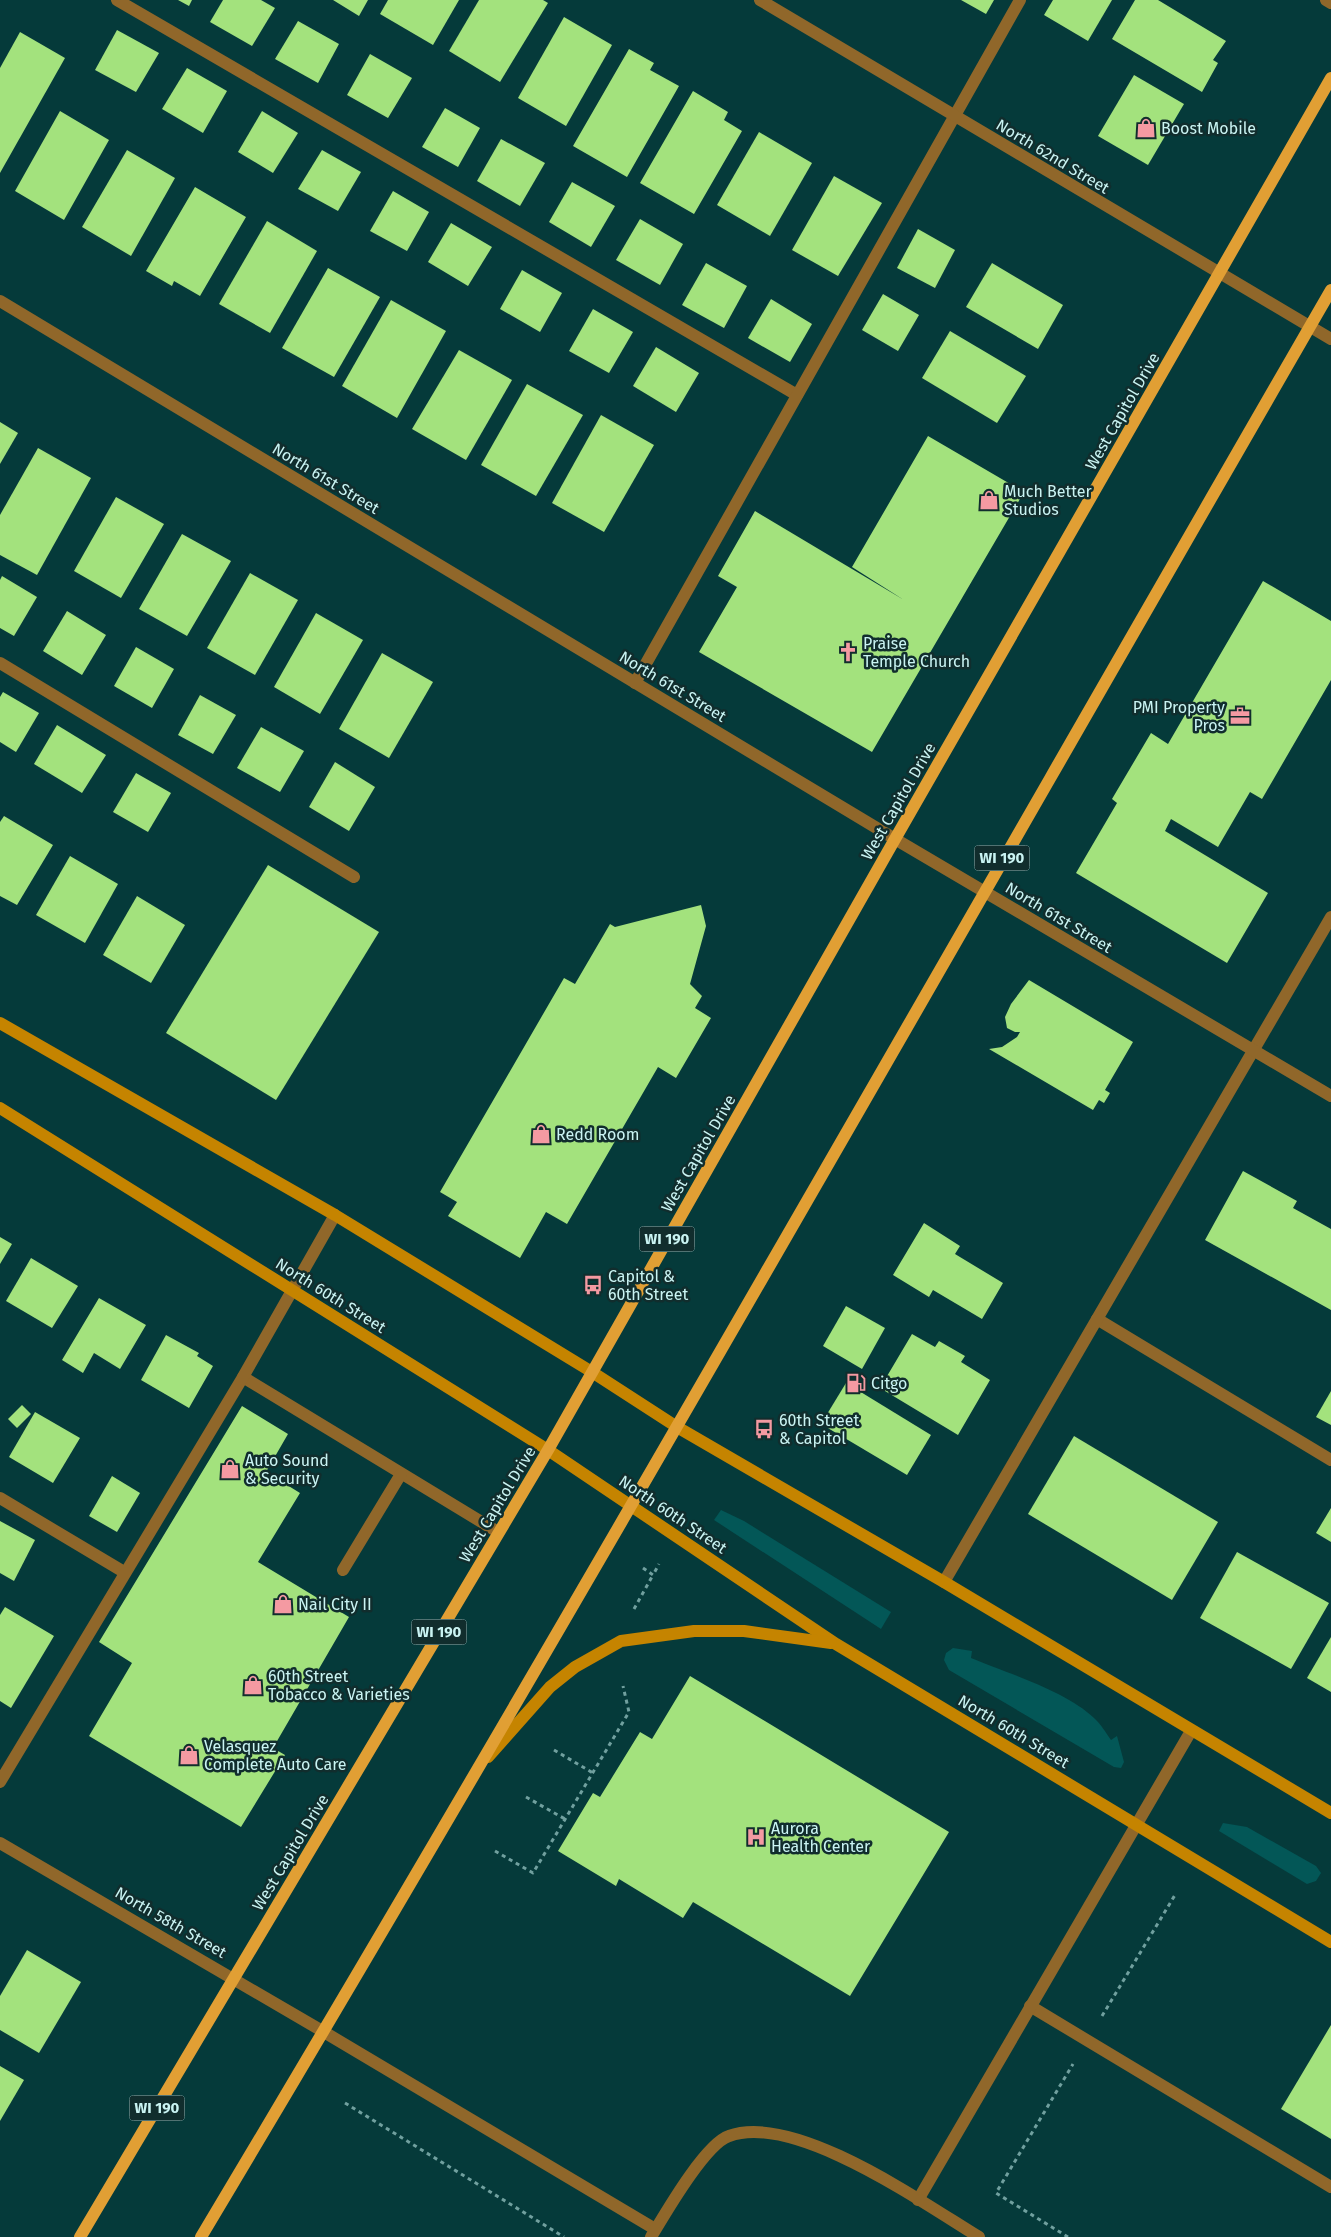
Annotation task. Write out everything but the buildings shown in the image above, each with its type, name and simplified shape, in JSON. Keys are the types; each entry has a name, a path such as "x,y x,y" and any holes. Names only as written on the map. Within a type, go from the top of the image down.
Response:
{"main road":[{"name":"West Capitol Drive","path":"80,2237 548,1450 1331,78"},
{"name":"WI 190","path":"201,2237 324,2032 677,1427 983,891 1331,290"},
{"path":"0,1023 335,1215 592,1372 677,1427 944,1582 1331,1812"},
{"name":"North 60th Street","path":"0,1108 548,1450 836,1644 1331,1942"},
{"path":"478,1769 550,1687 575,1667 621,1641 694,1631 744,1631 836,1644"}],"street":[{"path":"117,0 797,394"},
{"name":"North 62nd Street","path":"760,0 1331,339"},
{"path":"635,683 1020,0"},
{"path":"1326,0 1331,3"},
{"name":"North 61st Street","path":"0,301 895,839 1331,1096"},
{"path":"0,663 354,877"},
{"path":"944,1582 1331,916"},
{"path":"0,1782 124,1572 243,1377 335,1215"},
{"path":"1097,1319 1331,1460"},
{"path":"243,1377 498,1532"},
{"path":"343,1570 401,1474"},
{"path":"0,1498 124,1572"},
{"path":"918,2200 1192,1731"},
{"name":"North 58th Street","path":"0,1843 234,1978 653,2233"},
{"path":"1030,2006 1331,2187"},
{"path":"653,2233 699,2162 728,2136 766,2131 809,2144 857,2164 980,2237"}],"path":[{"path":"630,1616 659,1564"},
{"path":"643,1568 653,1575"},
{"path":"494,1851 533,1873 629,1712 623,1686"},
{"path":"554,1750 593,1773"},
{"path":"526,1797 565,1819"},
{"path":"1068,2237 996,2193 1174,1895"},
{"path":"345,2103 564,2237"}],"shaded area":[{"path":"721,1510 744,1521 891,1612 881,1629 714,1520"},
{"path":"953,1648 972,1651 971,1658 1052,1691 1082,1708 1099,1723 1111,1740 1117,1736 1124,1762 1121,1768 1114,1767 949,1670 944,1660 946,1653"},
{"path":"1223,1823 1247,1827 1316,1866 1321,1873 1316,1881 1307,1884 1219,1831"}],"place":[{"name":"Boost Mobile","path":"1146,128"},
{"name":"Much Better Studios","path":"989,500"},
{"name":"Praise Temple Church","path":"848,652"},
{"name":"PMI Property Pros","path":"1240,716"},
{"name":"Redd Room","path":"541,1134"},
{"name":"Capitol & 60th Street","path":"593,1285"},
{"name":"Citgo","path":"856,1383"},
{"name":"60th Street & Capitol","path":"764,1429"},
{"name":"Auto Sound & Security","path":"230,1469"},
{"name":"Nail City II","path":"283,1604"},
{"name":"60th Street Tobacco & Varieties","path":"253,1685"},
{"name":"Velasquez Complete Auto Care","path":"189,1755"},
{"name":"Aurora Health Center","path":"756,1837"}]}
